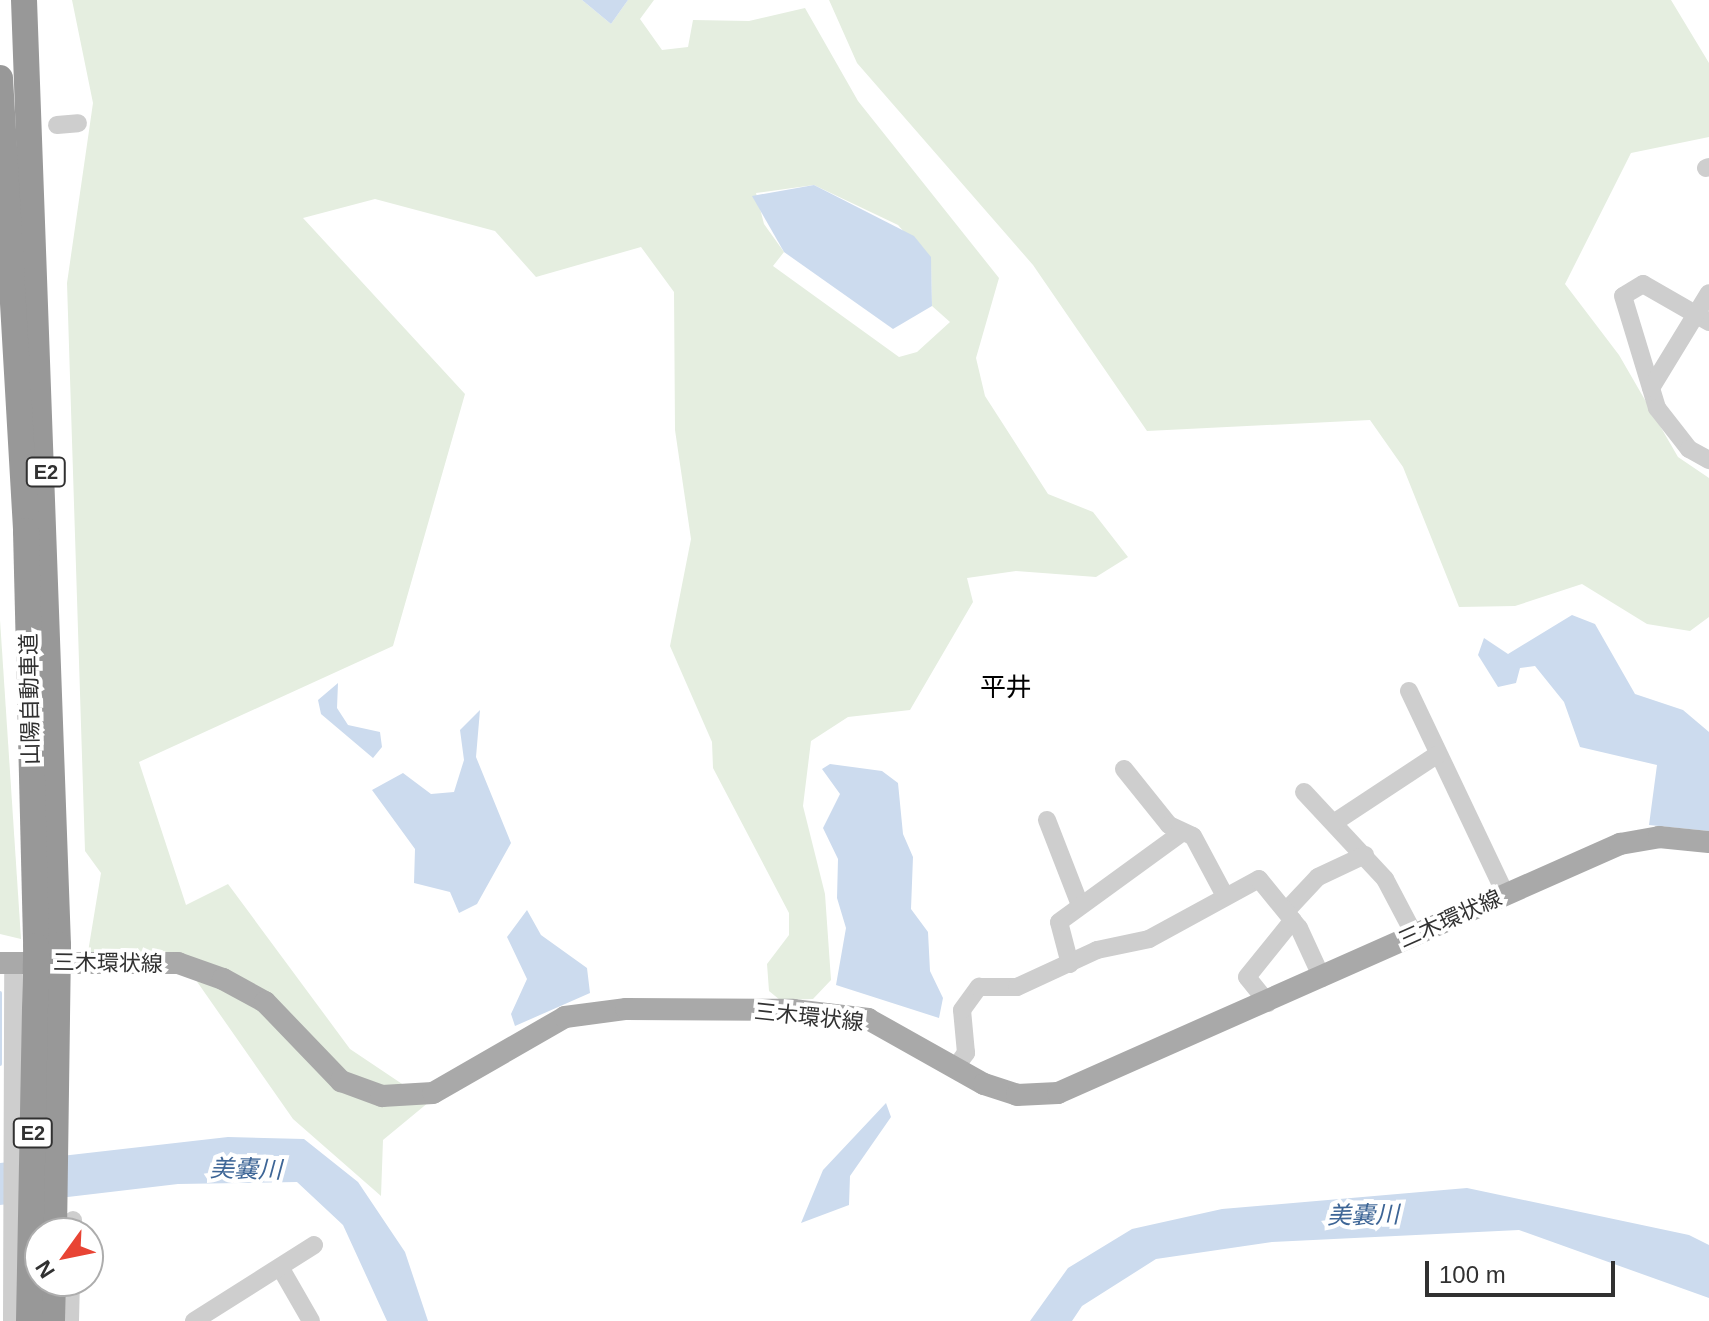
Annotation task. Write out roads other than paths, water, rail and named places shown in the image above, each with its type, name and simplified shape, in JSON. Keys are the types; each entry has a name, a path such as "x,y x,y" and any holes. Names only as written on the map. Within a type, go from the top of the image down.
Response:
{"highway":[{"name":"山陽自動車道","path":"24,0 47,945 29,1321"},
{"name":"山陽自動車道","path":"0,78 47,945 65,1217"},
{"path":"52,1321 53,1297"}],"main road":[{"name":"三木環状線","path":"7,962 178,963 223,979 265,1002 341,1081 382,1096 433,1093 565,1017 626,1009 793,1010 868,1019 955,1068 1017,1095 1058,1093 1268,1003 1414,934 1620,844 1659,837 1709,842"}],"street":[{"path":"57,125 78,123"},
{"path":"1703,318 1643,284 1623,296 1651,388 1672,430 1707,455"},
{"path":"1651,388 1703,318 1709,293"},
{"path":"1409,691 1505,893"},
{"path":"1335,822 1438,754"},
{"path":"1124,769 1169,825 1183,832 1225,896"},
{"path":"1304,792 1365,855 1414,934"},
{"path":"1047,820 1080,905"},
{"path":"1070,964 1059,922 1183,832"},
{"path":"1268,1003 1247,977 1318,877 1365,855"},
{"path":"955,1068 966,1053 962,1010 968,996 979,987 1017,987 1070,964 1149,939 1259,879 1290,915 1322,978"},
{"path":"7,962 16,1138 6,1254 12,1321"},
{"path":"194,1321 314,1245"},
{"path":"280,1267 311,1321"},
{"path":"70,1321 71,1297"}],"water":[{"path":"582,0 628,0 611,24"},
{"path":"814,185 914,236 931,257 932,306 893,329 784,252 752,196"},
{"path":"1572,615 1595,624 1635,694 1683,710 1709,732 1709,831 1649,825 1657,765 1580,747 1564,702 1535,666 1520,668 1516,683 1498,687 1478,655 1484,638 1508,654"},
{"path":"338,683 337,708 348,725 380,732 382,747 373,758 321,714 318,700"},
{"path":"480,710 476,757 511,843 477,904 459,913 450,892 414,883 415,849 372,790 403,773 431,794 454,792 464,760 460,730"},
{"path":"830,764 882,771 898,783 903,834 913,857 911,909 928,932 930,971 943,998 939,1018 836,985 846,928 837,898 838,859 823,828 840,794 822,769"},
{"path":"527,910 541,935 587,968 590,993 515,1026 511,1014 527,979 507,937"},
{"path":"886,1103 891,1117 850,1176 849,1205 801,1223 823,1170"},
{"name":"美嚢川","path":"228,1137 304,1139 358,1182 405,1252 428,1321 387,1321 343,1225 297,1182 178,1184 0,1205 0,1163"},
{"name":"美嚢川","path":"1467,1188 1689,1235 1709,1245 1709,1298 1519,1230 1272,1242 1156,1259 1082,1306 1072,1321 1030,1321 1068,1268 1132,1229 1222,1209"}],"waterway":[{"path":"0,993 0,1064"}],"district":[{"name":"平井","path":"1006,688"}]}
